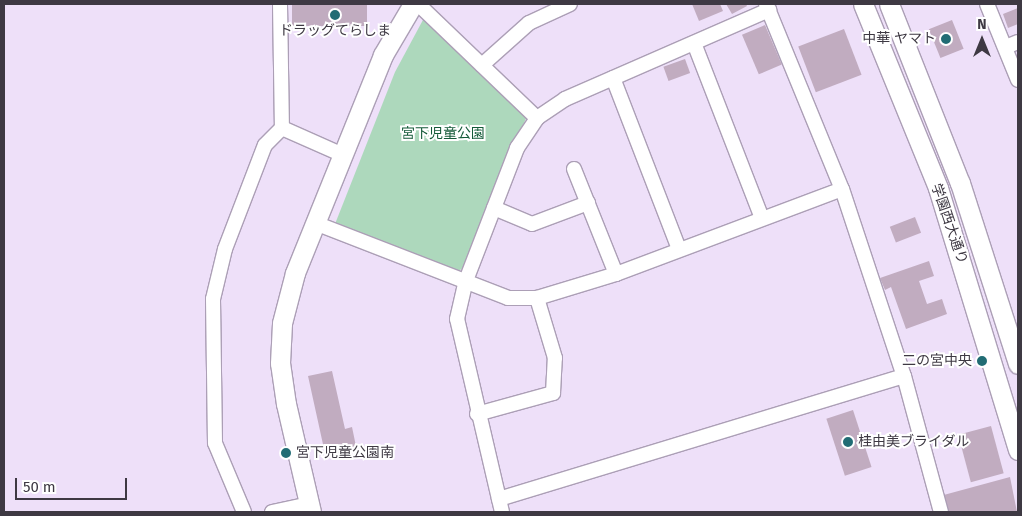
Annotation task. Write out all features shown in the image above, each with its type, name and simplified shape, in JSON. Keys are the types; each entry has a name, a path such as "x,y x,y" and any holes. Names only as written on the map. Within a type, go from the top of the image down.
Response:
{"main road":[{"path":"310,508 286,404 280,343 288,298 315,223 383,55 413,4"},
{"name":"学園西大通り","path":"863,4 938,188 1018,450"},
{"name":"学園西大通り","path":"889,4 960,182 1018,364"}],"street":[{"path":"244,512 215,443 213,299 225,249 265,145 282,128 280,4"},
{"path":"418,4 537,118"},
{"path":"482,65 530,23 570,4"},
{"path":"987,4 1012,44 1018,80"},
{"path":"904,376 500,506 457,333 465,283 518,148 537,118 564,99 694,42 767,7 842,188 904,376 941,512"},
{"path":"694,42 762,218"},
{"path":"613,78 679,249"},
{"path":"282,128 343,155"},
{"path":"574,169 616,274"},
{"path":"315,223 465,283 508,298 537,298 616,274 842,188"},
{"path":"494,208 532,224 588,203"},
{"path":"477,414 553,393 555,358 537,298"},
{"path":"272,512 310,508"}],"green space":[{"name":"宮下児童公園","path":"424,18 527,116 463,268 457,272 335,224 395,72"}],"building":[{"path":"292,4 367,4 367,26 292,26"},
{"path":"692,4 720,4 723,11 699,21"},
{"path":"726,4 746,4 747,6 732,14"},
{"path":"1018,8 1018,24 1008,28 1003,14"},
{"path":"952,20 964,49 940,58 929,29"},
{"path":"765,25 782,65 759,74 742,35"},
{"path":"844,29 862,75 816,92 798,47"},
{"path":"685,59 690,73 669,81 663,67"},
{"path":"915,217 921,233 896,243 890,227"},
{"path":"929,261 934,276 919,281 927,304 942,299 947,314 906,329 891,287 885,290 880,278"},
{"path":"332,371 345,429 352,427 357,451 326,458 308,376"},
{"name":"桂由美ブライダル","path":"853,410 872,467 845,476 826,419"},
{"path":"991,426 1004,473 971,482 958,435"},
{"path":"1010,477 1017,512 945,512 940,496"}],"place":[{"name":"ドラッグてらしま","path":"335,15"},
{"name":"中華 ヤマト","path":"946,39"},
{"name":"二の宮中央","path":"982,361"},
{"name":"桂由美ブライダル","path":"848,442"},
{"name":"宮下児童公園南","path":"286,453"}]}
